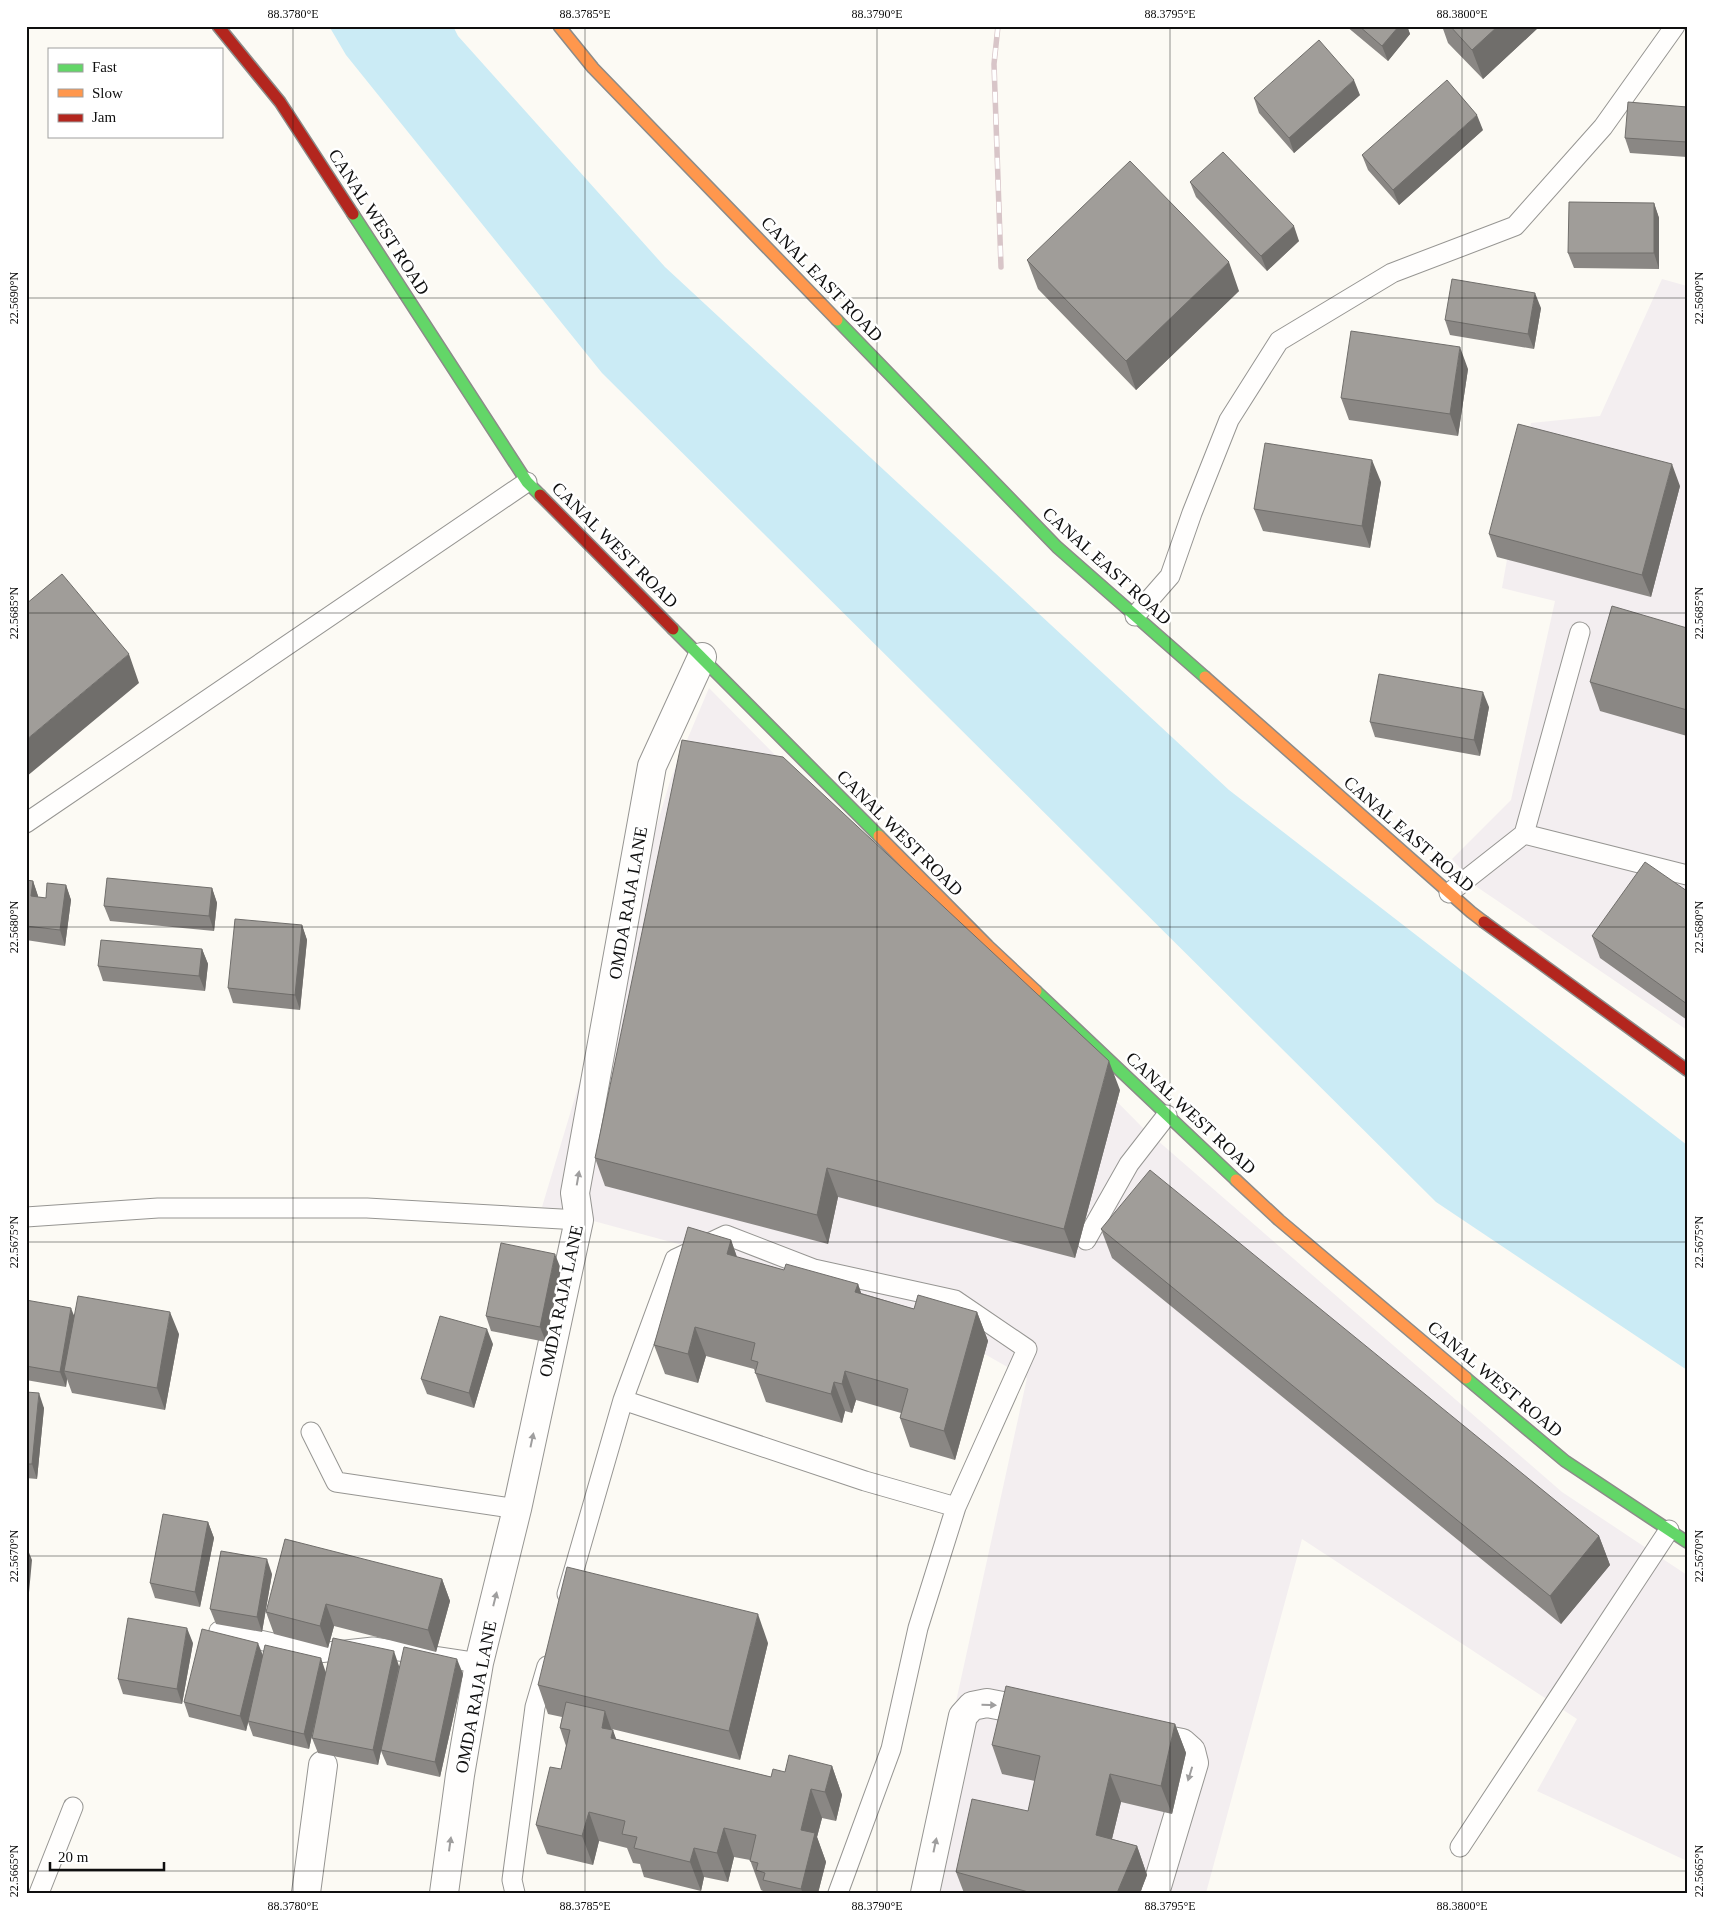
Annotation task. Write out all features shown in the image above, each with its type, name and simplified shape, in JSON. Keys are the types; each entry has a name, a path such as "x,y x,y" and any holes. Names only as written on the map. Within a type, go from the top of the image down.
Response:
{"street":[{"name":"CANAL WEST ROAD","path":"218,26 280,102 527,482 988,946 1280,1220 1565,1461 1687,1542"},
{"name":"CANAL EAST ROAD","path":"559,26 593,68 1050,540 1471,912 1687,1070"},
{"name":"OMDA RAJA LANE","path":"444,1893 460,1775 479,1663 518,1509 579,1220 575,1193 652,766 702,657"},
{"path":"925,1893 963,1716 972,1706 987,1703 1065,1719"},
{"path":"1124,1731 1182,1743 1191,1752 1194,1763 1155,1893"},
{"path":"306,1893 323,1765"}],"lane":[{"path":"1134,616 1170,576 1192,513 1229,420 1280,342 1392,273 1515,226 1603,127 1675,26"},
{"path":"26,823 527,482"},
{"path":"1449,893 1524,834 1580,632"},
{"path":"1524,834 1687,875"},
{"path":"1086,1240 1129,1164 1167,1115"},
{"path":"26,1217 158,1208 367,1208 579,1220"},
{"path":"562,1611 623,1400 675,1260 726,1235 814,1269 955,1300 1027,1349 956,1507 918,1628 891,1749 838,1893"},
{"path":"623,1400 865,1481 956,1507"},
{"path":"311,1432 336,1482 518,1509"},
{"path":"1460,1847 1669,1530"},
{"path":"220,1631 318,1653 372,1647 479,1663"},
{"path":"515,1893 512,1880 535,1707 551,1649"},
{"path":"39,1893 73,1807"}],"shaded area":[{"path":"1662,279 1687,286 1687,1030 1477,887 1452,859 1511,800 1555,601 1502,588 1531,423 1600,416"},
{"path":"709,688 1142,1127 1562,1492 1687,1575 1687,1861 1537,1791 1577,1719 1302,1539 1206,1893 914,1893 1027,1378 895,1303 542,1207 671,778"}],"water":[{"path":"329,26 453,26 458,36 665,267 1229,790 1687,1145 1687,1370 1436,1202 602,373 346,55"}],"building":[{"path":"1359,26 1399,26 1382,46"},
{"path":"1450,26 1498,26 1472,50"},
{"path":"1319,40 1354,80 1289,138 1254,98"},
{"path":"1447,80 1477,115 1393,190 1362,155"},
{"path":"1628,102 1687,107 1687,142 1625,138"},
{"path":"1223,152 1294,226 1261,256 1190,182"},
{"path":"1130,161 1229,262 1126,361 1027,260"},
{"path":"1569,202 1654,203 1654,253 1568,253"},
{"path":"1452,279 1535,293 1528,334 1445,320"},
{"path":"1351,331 1460,347 1450,414 1341,398"},
{"path":"1518,424 1672,464 1642,575 1489,534"},
{"path":"1265,443 1372,460 1362,526 1254,509"},
{"path":"62,574 129,654 26,740 26,604"},
{"path":"1612,606 1687,628 1687,710 1590,682"},
{"path":"1379,674 1483,692 1474,740 1370,722"},
{"path":"682,740 783,757 1109,1061 1064,1229 827,1168 817,1215 595,1158"},
{"path":"1645,862 1687,891 1687,1004 1592,936"},
{"path":"107,878 212,888 209,916 104,906"},
{"path":"26,880 33,881 31,896 46,898 47,883 66,885 60,930 26,926"},
{"path":"235,919 302,925 295,995 228,988"},
{"path":"101,940 202,949 199,976 98,966"},
{"path":"1150,1170 1599,1536 1550,1596 1101,1229"},
{"path":"688,1227 731,1240 727,1254 784,1270 786,1264 858,1284 855,1292 914,1309 918,1295 977,1312 944,1431 900,1418 908,1389 845,1371 842,1384 834,1382 831,1394 755,1373 758,1362 751,1360 755,1343 695,1327 688,1354 654,1345"},
{"path":"501,1243 555,1254 540,1327 486,1316"},
{"path":"78,1296 170,1312 157,1388 64,1371"},
{"path":"26,1300 71,1308 60,1372 26,1366"},
{"path":"440,1316 487,1329 469,1393 421,1379"},
{"path":"26,1392 39,1393 32,1464 26,1464"},
{"path":"163,1514 208,1522 195,1592 150,1583"},
{"path":"285,1539 442,1579 428,1630 326,1604 320,1626 266,1612"},
{"path":"221,1551 267,1559 257,1617 210,1609"},
{"path":"567,1567 758,1614 729,1731 538,1685"},
{"path":"128,1618 187,1628 177,1689 118,1679"},
{"path":"202,1629 258,1643 240,1716 184,1702"},
{"path":"333,1638 394,1651 373,1750 312,1738"},
{"path":"265,1645 321,1658 304,1734 248,1721"},
{"path":"404,1647 457,1659 435,1762 381,1750"},
{"path":"1006,1686 1175,1724 1161,1786 1110,1774 1096,1835 1137,1846 1117,1893 1032,1893 956,1872 972,1799 1028,1811 1040,1756 992,1745"},
{"path":"566,1702 605,1711 602,1728 613,1730 611,1738 771,1777 773,1769 785,1772 789,1755 832,1766 825,1792 811,1789 801,1830 815,1833 801,1889 763,1880 765,1873 756,1870 758,1863 750,1861 756,1835 724,1828 717,1853 694,1848 690,1862 634,1848 637,1837 622,1834 625,1821 589,1812 582,1836 536,1825 550,1767 561,1769 570,1730 560,1728"}],"railway":[{"path":"998,26 994,64 1001,267"}],"traffic: fast":[{"path":"353,214 527,482 540,495"},
{"path":"837,320 1057,547 1205,677"},
{"path":"673,629 879,836"},
{"path":"1036,991 1236,1180"},
{"path":"1466,1378 1565,1461 1687,1542"}],"traffic: slow":[{"path":"559,26 593,68 837,320"},
{"path":"1205,677 1484,922"},
{"path":"879,836 988,946 1036,991"},
{"path":"1236,1180 1279,1220 1466,1378"}],"traffic: jam":[{"path":"218,26 280,102 353,214"},
{"path":"540,495 673,629"},
{"path":"1484,922 1687,1070"}]}
